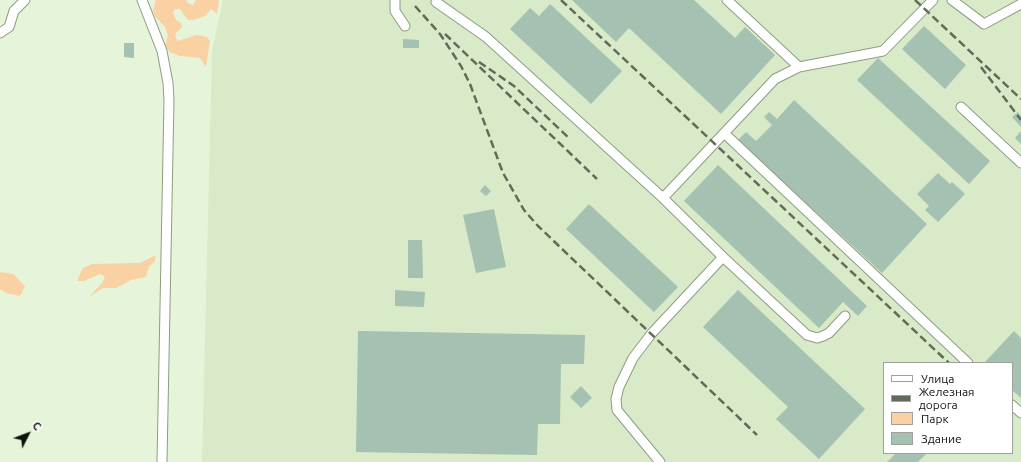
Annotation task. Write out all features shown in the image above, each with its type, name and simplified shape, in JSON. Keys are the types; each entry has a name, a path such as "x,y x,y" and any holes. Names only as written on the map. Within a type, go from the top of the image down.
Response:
{"lane":[{"path":"0,34 9,27 14,11 25,0"},
{"path":"142,0 162,51 168,83 162,462"},
{"path":"394,0 395,11 405,26"},
{"path":"727,0 799,67"},
{"path":"662,198 775,79 799,67 883,51 933,0"},
{"path":"952,0 984,24 1021,4"},
{"path":"436,1 486,37 662,198 807,335 817,338 823,336 829,333 845,316"},
{"path":"961,107 1021,163"},
{"path":"724,133 967,362"},
{"path":"660,462 617,410 616,399 619,387 634,358 652,333 723,257"},
{"path":"1013,406 1021,414"}],"shaded area":[{"path":"223,0 1021,0 1021,462 202,462 212,51"}],"green space":[{"path":"156,0 186,0 189,4 193,5 196,0 218,0 217,14 211,9 205,16 188,20 180,9 175,9 173,13 176,20 181,23 182,27 175,34 178,41 196,35 207,37 210,41 206,67 200,58 180,56 170,52 165,46 168,36 165,27 155,16 153,10"},
{"path":"156,255 155,261 149,267 146,277 131,280 116,288 103,288 89,297 102,283 105,277 100,274 84,281 77,281 83,268 92,264 140,263"},
{"path":"0,272 13,274 25,286 20,296 6,293 0,289"}],"building":[{"path":"572,0 694,0 735,38 745,27 775,55 721,114 629,28 616,42"},
{"path":"550,4 622,71 591,104 510,29 530,8 539,16"},
{"path":"924,26 966,65 945,89 902,49"},
{"path":"403,39 419,40 419,48 403,48"},
{"path":"124,43 134,43 134,58 124,57"},
{"path":"878,58 990,161 969,184 857,80"},
{"path":"794,100 927,224 882,273 738,140 746,132 756,141 772,125 764,117 769,112 777,119"},
{"path":"1018,112 1021,116 1021,127 1012,117"},
{"path":"1021,131 1021,144 1015,138"},
{"path":"718,165 867,306 858,316 843,302 819,328 684,201"},
{"path":"938,173 950,184 952,182 965,194 938,222 925,210 929,206 917,194"},
{"path":"485,185 491,191 486,196 480,191"},
{"path":"589,204 678,287 654,312 566,229"},
{"path":"494,209 506,267 476,273 463,215"},
{"path":"408,240 422,240 423,278 408,278"},
{"path":"395,290 425,292 424,307 395,306"},
{"path":"738,290 865,409 819,459 776,419 788,407 703,327"},
{"path":"358,331 585,335 584,364 561,364 560,424 538,424 537,455 356,452"},
{"path":"1014,331 1021,338 1021,398 1013,391 1013,362 985,362"},
{"path":"581,386 592,398 581,408 570,397"},
{"path":"895,454 926,454 918,462 887,462"}],"railway":[{"path":"561,0 948,362"},
{"path":"915,0 1021,99"},
{"path":"415,6 440,34 461,66 470,84 503,173 524,210 538,226 757,435"},
{"path":"445,34 597,179"},
{"path":"479,62 514,86 569,138"},
{"path":"981,67 1021,120"}]}
